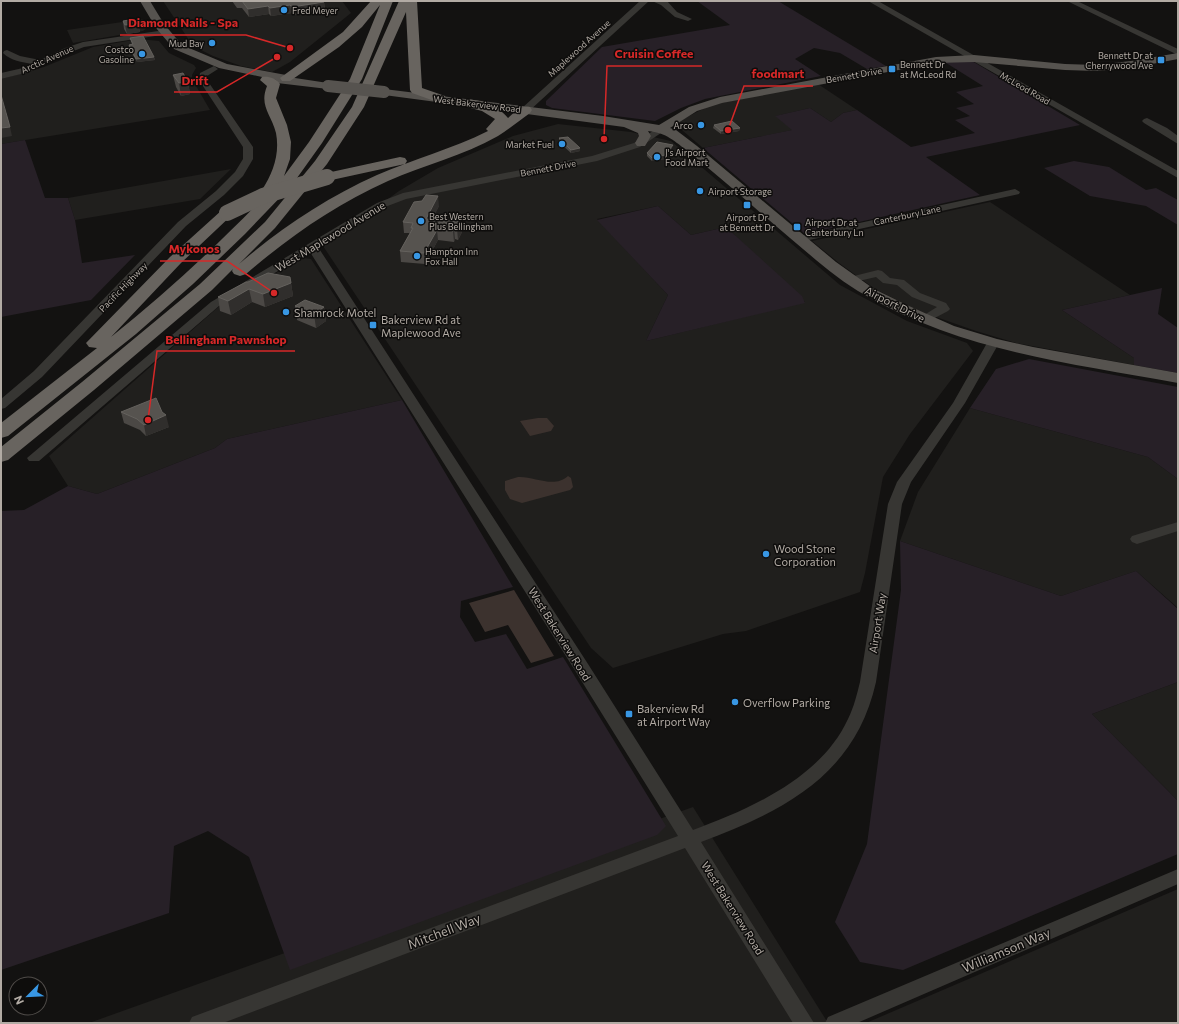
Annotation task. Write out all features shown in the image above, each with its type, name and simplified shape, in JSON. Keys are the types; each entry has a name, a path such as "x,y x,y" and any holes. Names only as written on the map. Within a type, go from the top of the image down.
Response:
{"highway":[{"path":"289,79 350,32 368,13 376,1"},
{"path":"1,432 130,330 187,281 240,231 287,182 319,137 356,79 387,1"},
{"path":"1,456 206,288 270,225 320,164 358,107 405,1"},
{"path":"411,1 410,92 440,99"},
{"path":"240,231 275,181 284,154 285,142 269,98 274,84 266,80"},
{"path":"468,103 500,115 502,119 493,129"},
{"path":"88,386 144,346 282,236 321,210 384,178 491,136 505,127 525,110"},
{"path":"1,420 90,348 131,308 204,232 227,213 262,196 292,186 434,153 474,139 525,110"}],"main road":[{"path":"145,1 160,26 178,47 223,66 253,73 328,86 384,92 410,92"},
{"path":"154,1 169,25 165,32"},
{"path":"178,47 178,52 214,69 266,80 289,79"},
{"name":"Bennett Drive","path":"661,129 673,120 693,109 720,100 936,60 974,58 1086,68 1137,64 1178,56"},
{"name":"West Bakerview Road","path":"440,99 661,129"},
{"path":"603,120 640,129 645,134 641,143"},
{"path":"673,120 672,126 681,140"},
{"name":"Airport Drive","path":"661,129 672,133 681,140 850,280 887,301 925,319 993,343 1033,352 1178,378"}],"street":[{"name":"Maplewood Avenue","path":"525,110 645,1"},
{"path":"656,1 664,3 669,10 678,16 688,18"},
{"name":"McLeod Road","path":"872,1 1178,174"},
{"path":"1071,1 1178,52"},
{"name":"Arctic Avenue","path":"1,76 26,70 83,45 165,32"},
{"path":"7,53 12,57 42,63"},
{"path":"24,60 31,64 31,66 26,70"},
{"name":"Pacific Highway","path":"1,405 38,374 182,224 220,193 239,174 248,159 248,147 203,80 203,75 214,69"},
{"path":"1147,121 1164,130 1178,141"},
{"name":"Bennett Drive","path":"403,196 591,160 641,143 661,129"},
{"name":"Canterbury Lane","path":"800,239 1015,192"},
{"name":"West Maplewood Avenue","path":"34,458 215,304 312,248 381,205 403,196"},
{"name":"West Bakerview Road","path":"312,248 499,537 804,1023"},
{"path":"850,280 878,273 887,281 900,282 916,295 942,305 944,309 925,319"},
{"name":"Airport Way","path":"689,839 740,820 766,808 808,777 833,755 851,730 860,710 869,675 895,504 904,482 959,403 993,343"},
{"path":"1136,539 1178,526"},
{"name":"Mitchell Way","path":"199,1023 689,839"},
{"name":"Williamson Way","path":"835,1023 1178,876"}],"shaded area":[{"path":"163,1 342,1 351,13 290,62 272,72 241,66 213,56 193,46"},
{"path":"697,1 778,1 886,66 867,69 840,53 814,48 795,59 821,76 705,99 681,108 655,121 552,108 546,105 546,101 602,47 730,25"},
{"path":"143,19 148,27 143,31 73,43 67,30"},
{"path":"139,39 159,41 169,53 194,65 196,68 192,75 192,79 210,110 1,144 1,79 44,67 93,47"},
{"path":"943,61 972,61 1080,125 926,157 980,195 805,234 703,148 792,130 775,116 810,108 831,122 843,113 857,110 911,147 975,133 955,120 970,116 956,108 974,104 956,92 983,86"},
{"path":"818,84 857,110 843,113 831,122 810,108 776,116 793,130 703,148 676,125 679,121 711,105"},
{"path":"558,124 631,132 671,141 840,285 907,321 967,343 973,351 910,434 883,477 860,592 746,631 723,634 613,668 591,648 323,246 399,191 438,168 513,136","holes":["658,206 691,235 726,227 805,302 646,341 668,295 597,219"]},
{"path":"25,140 45,198 68,198 75,220 82,263 135,255 91,300 1,317 1,144"},
{"path":"1074,161 1109,167 1146,190 1156,188 1178,200 1178,225 1146,206 1090,196 1044,168"},
{"path":"231,169 200,199 75,220 68,198"},
{"path":"990,202 1130,295 1062,310 1134,358 1134,365 1016,343 919,311 875,289 812,241"},
{"path":"658,206 691,235 726,227 802,296 805,303 646,341 668,295 597,220"},
{"path":"303,258 311,259 402,400 227,439 215,448 97,494 68,486 49,456 216,309 229,299"},
{"path":"1162,288 1158,314 1178,328 1178,373 1134,365 1134,358 1062,310"},
{"path":"1029,359 1178,387 1178,479 1148,457 970,408 996,369"},
{"path":"402,400 513,587 461,601 460,617 475,642 506,634 527,669 563,657 666,826 657,835 290,970 249,857 208,831 174,846 169,913 1,970 1,511 24,510 68,486 97,494 215,448 227,439"},
{"path":"970,408 1148,457 1178,479 1178,608 1136,571 1061,596 900,541 918,492"},
{"path":"547,418 554,426 551,431 530,436 520,421"},
{"path":"568,476 571,478 573,487 570,490 522,503 510,499 505,490 505,481 518,477 557,482"},
{"path":"900,541 1061,596 1136,571 1178,609 1178,682 1092,714 1178,801 1178,854 903,970 860,962 835,922 867,844 901,590"},
{"path":"514,590 554,656 531,663 508,625 485,632 469,603"},
{"path":"1178,682 1178,801 1092,714"},
{"path":"693,807 828,1023 89,1023"},
{"path":"1178,889 1178,1023 866,1023"}],"building":[{"path":"242,1 324,2 292,7 290,5 270,8 268,6 248,9"},
{"path":"135,19 138,24 125,25 123,21"},
{"path":"143,36 154,57 136,59 129,45 133,44 130,38"},
{"path":"183,73 188,82 179,83 173,75"},
{"path":"1,95 10,127 1,128"},
{"path":"732,121 740,128 721,131 714,125"},
{"path":"568,137 580,148 571,150 559,138"},
{"path":"657,142 673,145 665,155 652,158 647,153"},
{"path":"426,195 438,196 426,219 461,222 457,229 454,229 453,231 437,230 424,253 400,251 413,228 411,228 413,223 403,222 414,202 422,201"},
{"path":"268,273 290,277 291,283 263,294 249,289 228,301 218,297 246,282"},
{"path":"305,300 324,307 314,314 295,306"},
{"path":"156,398 162,412 166,415 144,425 137,419 121,412"}],"place":[{"name":"Fred Meyer","path":"284,10"},
{"name":"Mud Bay","path":"212,43"},
{"name":"Diamond Nails - Spa","path":"290,48"},
{"name":"Costco Gasoline","path":"142,54"},
{"name":"Drift","path":"277,57"},
{"name":"Bennett Dr at Cherrywood Ave","path":"1161,60"},
{"name":"Bennett Dr at McLeod Rd","path":"892,69"},
{"name":"Arco","path":"701,125"},
{"name":"foodmart","path":"728,130"},
{"name":"Cruisin Coffee","path":"604,139"},
{"name":"Market Fuel","path":"562,144"},
{"name":"J's Airport Food Mart","path":"657,157"},
{"name":"Airport Storage","path":"700,191"},
{"name":"Airport Dr at Bennett Dr","path":"747,205"},
{"name":"Best Western Plus Bellingham","path":"421,221"},
{"name":"Airport Dr at Canterbury Ln","path":"797,227"},
{"name":"Hampton Inn Fox Hall","path":"417,256"},
{"name":"Mykonos","path":"274,293"},
{"name":"Shamrock Motel","path":"286,312"},
{"name":"Bakerview Rd at Maplewood Ave","path":"373,325"},
{"name":"Bellingham Pawnshop","path":"148,420"},
{"name":"Wood Stone Corporation","path":"766,554"},
{"name":"Overflow Parking","path":"735,702"},
{"name":"Bakerview Rd at Airport Way","path":"629,714"}]}
